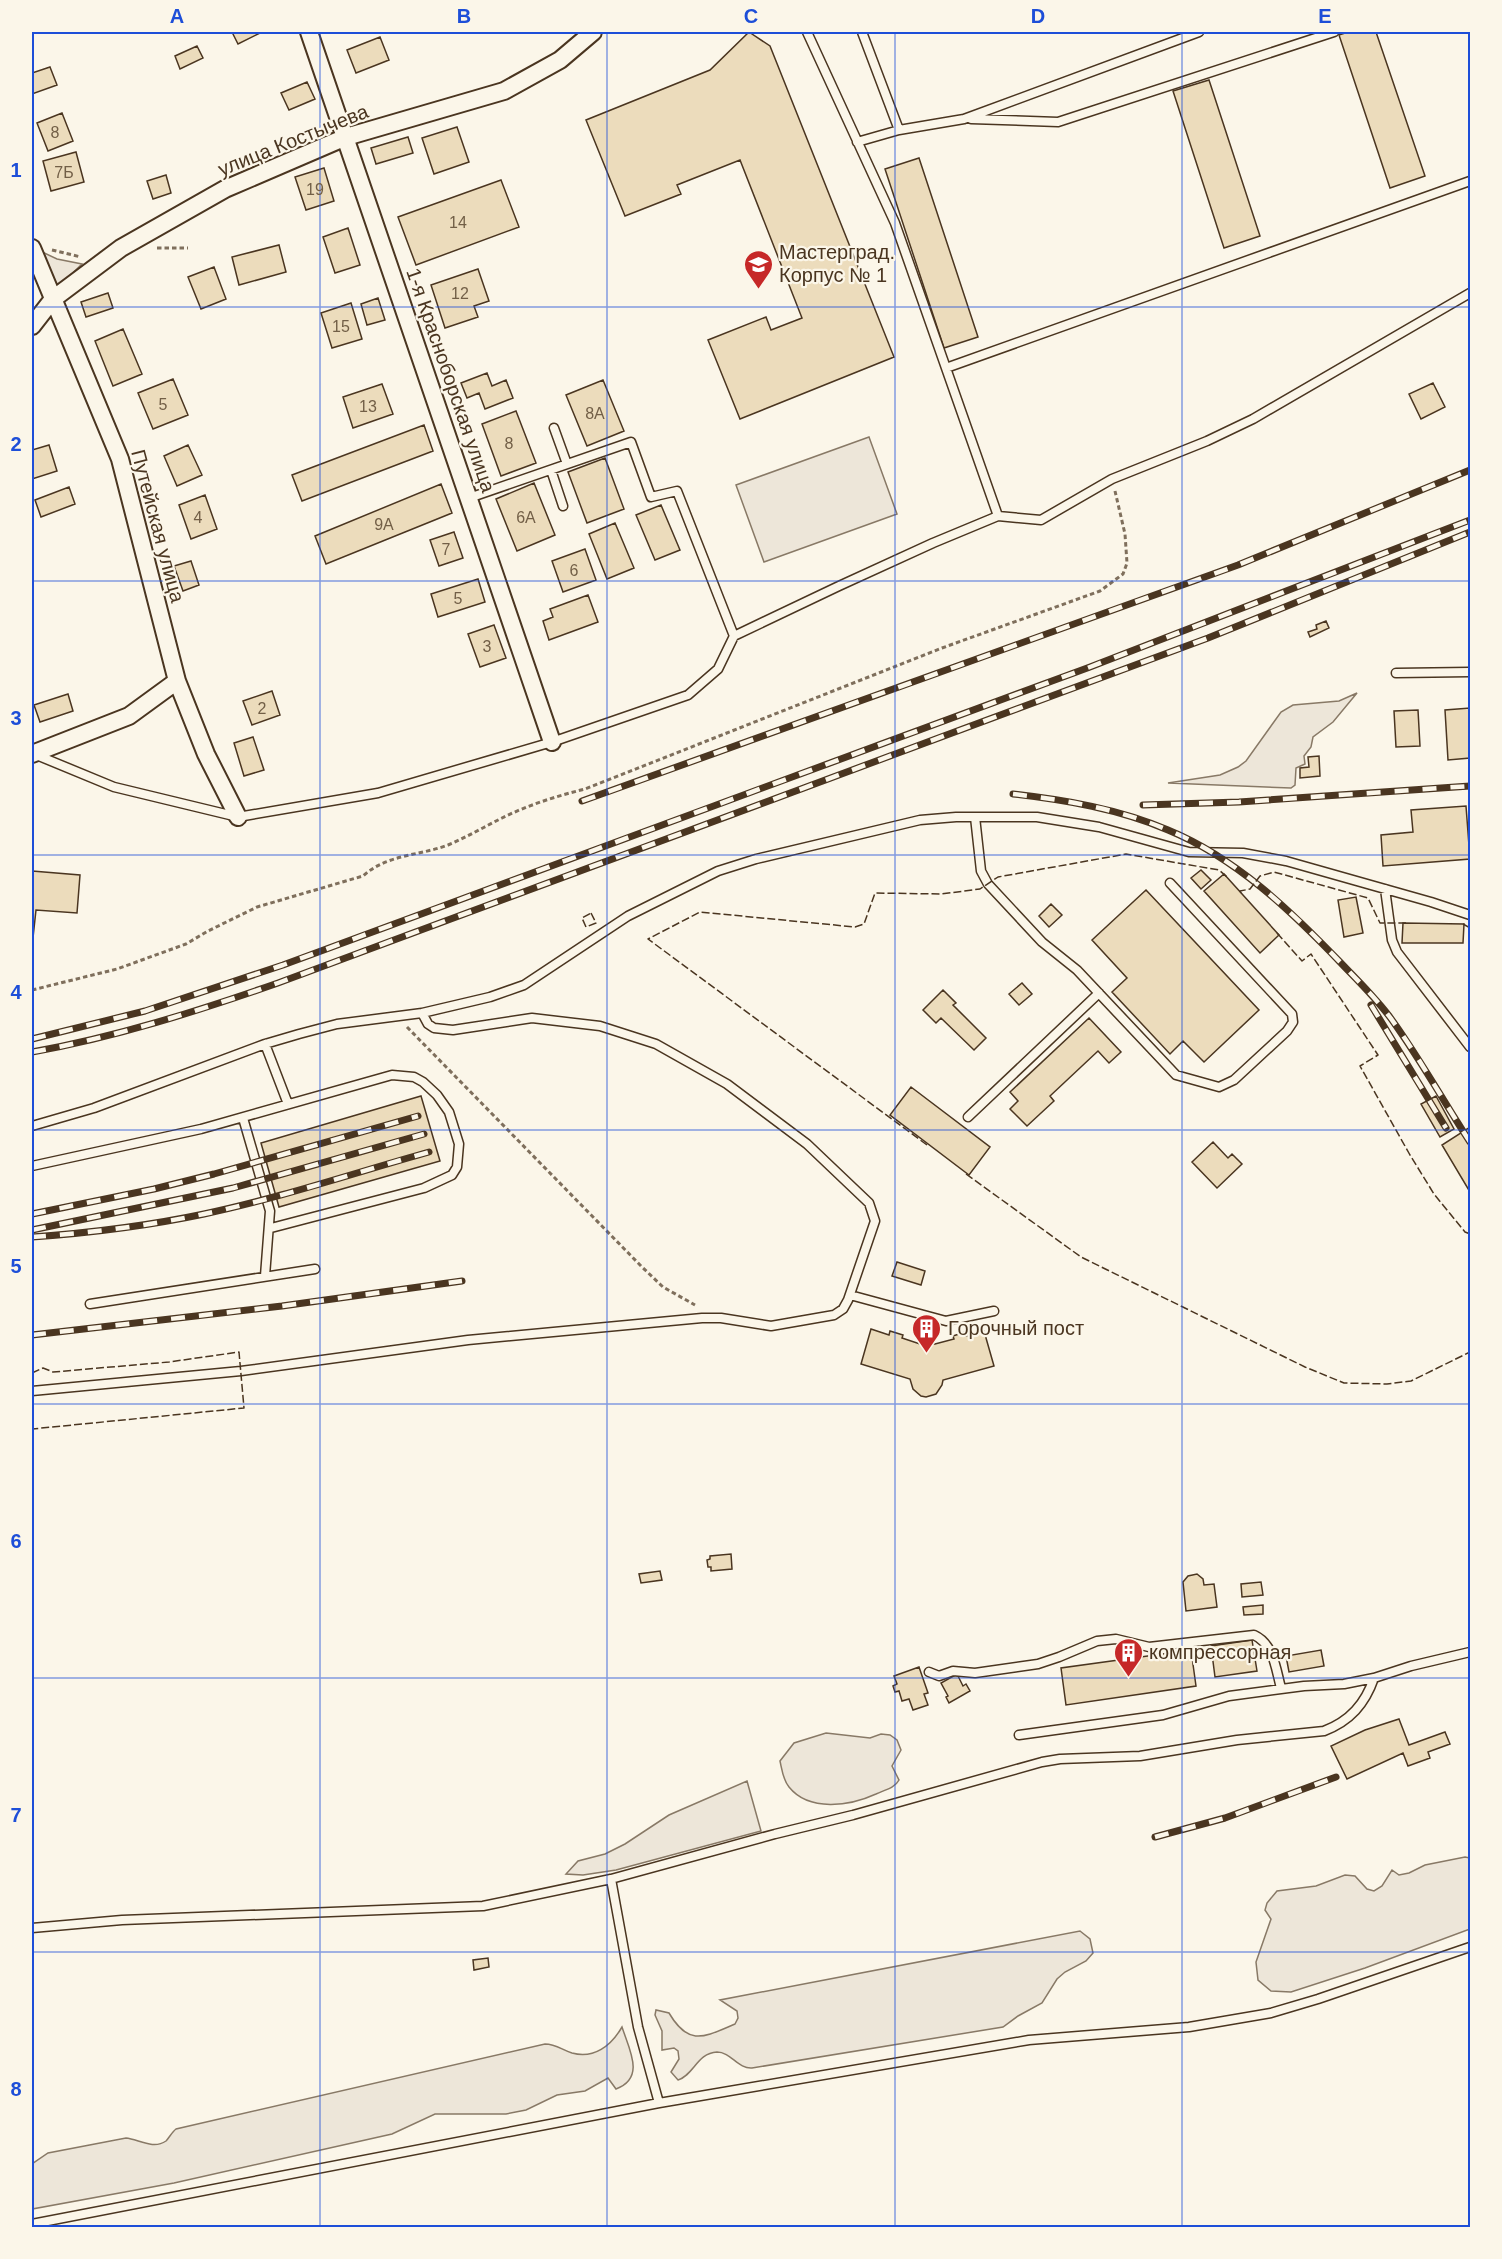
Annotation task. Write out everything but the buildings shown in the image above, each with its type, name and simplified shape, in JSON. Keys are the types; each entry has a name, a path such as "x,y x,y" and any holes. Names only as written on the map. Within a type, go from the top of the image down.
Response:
{"street":[{"name":"1-я Красноборская улица","path":"309,32 552,742"},
{"name":"улица Костычева","path":"32,326 53,299 121,248 225,189 345,136 504,91 560,60 593,32"},
{"name":"Путейская улица","path":"32,248 120,459 177,681 206,754 238,817"},
{"path":"33,754 129,716 177,681"}],"lane":[{"path":"807,32 895,223 998,516"},
{"path":"862,32 900,130"},
{"path":"857,142 900,130 964,119 1199,32"},
{"path":"964,119 1058,122 1334,32"},
{"path":"946,368 1470,182"},
{"path":"33,754 114,788 238,817 378,793 552,742 688,695 718,669 734,636 933,543 998,516 1041,520 1112,479 1207,441 1253,419 1470,292"},
{"path":"554,428 567,464"},
{"path":"469,498 631,442 651,498 677,490 734,636"},
{"path":"551,470 563,506"},
{"path":"1396,673 1470,672"},
{"path":"975,817 981,871 988,884 1042,942 1077,970 1176,1075 1211,1086 1225,1086 1293,1022 1292,1014 1170,883"},
{"path":"32,1126 94,1108 265,1044 337,1024 422,1012 490,998 524,985 628,916 718,871 756,859 920,820 1037,817 1099,827 1189,852 1226,852 1264,856 1470,915"},
{"path":"1385,889 1392,939 1397,952 1470,1047"},
{"path":"968,1117 1099,993"},
{"path":"32,1391 241,1371 468,1340 702,1318 721,1318 771,1326 834,1315 843,1309 875,1221 869,1203 807,1144 727,1084 656,1044 600,1026 532,1018 442,1030 428,1024 422,1012"},
{"path":"265,1044 288,1104"},
{"path":"32,1166 178,1135 392,1075 414,1077 437,1095 449,1112 459,1144 458,1167 452,1175 424,1188 271,1228"},
{"path":"243,1118 268,1198 271,1228 265,1276"},
{"path":"90,1304 315,1269"},
{"path":"850,1295 946,1321 994,1311"},
{"path":"929,1672 939,1676 953,1671 975,1673 1038,1664 1059,1658 1097,1641 1116,1639 1149,1647 1254,1635 1266,1643 1270,1650 1281,1688"},
{"path":"1019,1735 1163,1714 1229,1696 1281,1688 1344,1684 1470,1652"},
{"path":"32,1928 122,1920 483,1906 612,1879 1042,1762 1060,1759 1140,1756 1237,1740 1324,1731 1356,1711 1370,1690 1374,1678"},
{"path":"612,1879 629,1984 658,2103"},
{"path":"32,2224 658,2103 1029,2040 1189,2027 1261,2014 1318,1999 1470,1947"}],"path":[{"path":"32,990 117,969 186,944 216,926 257,907 363,876 372,868 390,859 429,852 476,834 503,818 552,798 585,789 942,648 1100,591 1123,574 1127,563 1125,534 1112,479"},
{"path":"396,1016 663,1287 721,1318"}],"shaded area":[{"path":"38,250 57,259 82,264 56,289"},
{"path":"869,437 897,514 764,562 736,485"},
{"path":"1357,693 1333,722 1313,737 1311,747 1304,756 1305,764 1296,768 1295,785 1291,788 1168,783 1220,775 1238,767 1246,761 1281,712 1293,705 1339,701"},
{"path":"826,1733 870,1738 881,1734 890,1735 897,1740 901,1750 892,1766 899,1780 897,1783 889,1789 866,1798 842,1804 818,1803 797,1795 785,1781 780,1761 794,1743"},
{"path":"747,1781 761,1831 616,1870 583,1875 566,1874 578,1861 605,1854 625,1844 669,1815"},
{"path":"1470,1858 1470,1929 1365,1968 1291,1992 1271,1991 1258,1980 1256,1962 1271,1919 1265,1910 1267,1903 1277,1891 1316,1886 1345,1875 1355,1876 1367,1889 1374,1891 1382,1886 1392,1870 1399,1875 1425,1865"},
{"path":"1080,1931 1090,1939 1093,1953 1086,1961 1057,1979 1042,2003 1003,2027 752,2068 743,2066 722,2053 710,2053 700,2060 688,2074 678,2080 671,2072 679,2059 678,2051 674,2048 662,2050 662,2031 655,2015 656,2010 669,2013 676,2024 690,2035 706,2035 735,2024 738,2018 737,2011 720,2000"},
{"path":"622,2027 631,2053 633,2070 631,2078 616,2089 608,2078 585,2091 557,2095 526,2110 506,2114 435,2114 392,2134 174,2183 32,2209 32,2164 48,2153 126,2138 151,2144 161,2143 166,2141 176,2129 545,2044 572,2053 588,2054 607,2045"}],"railway":[{"path":"582,801 1238,565 1470,470"},
{"path":"32,1039 145,1011 283,965 1090,667 1470,520"},
{"path":"32,1052 95,1039 156,1022 278,983 1208,638 1470,532"},
{"path":"1143,805 1239,802 1470,786"},
{"path":"1013,794 1092,806 1131,816 1193,842 1239,870 1302,923 1380,1005 1412,1050 1470,1142"},
{"path":"1371,1005 1446,1128"},
{"path":"32,1214 214,1174 418,1116"},
{"path":"32,1230 233,1188 424,1134"},
{"path":"32,1237 118,1228 204,1214 289,1193 429,1152"},
{"path":"32,1335 282,1306 462,1281"},
{"path":"1155,1837 1225,1818 1336,1777"}],"fence":[{"path":"927,1145 648,939 700,912 855,927 864,924 875,893 941,894 980,889 998,877 1126,854 1219,870 1227,877"},
{"path":"1241,893 1240,891 1250,889 1260,876 1274,872 1368,898 1380,923 1406,923"},
{"path":"591,913 596,923 586,927 582,918 591,913"},
{"path":"1463,924 1470,928"},
{"path":"1277,933 1302,961 1311,954 1378,1055 1360,1066 1434,1194 1465,1232 1470,1234"},
{"path":"966,1174 1081,1257 1305,1367 1344,1383 1387,1384 1411,1381 1470,1352"},
{"path":"32,1373 43,1368 53,1372 169,1362 239,1352 244,1408 32,1429"}],"place":[{"name":"Мастерград. Корпус № 1","path":"758,290"},
{"name":"Горочный пост","path":"927,1354"},
{"name":"компрессорная","path":"1128,1678"}]}
